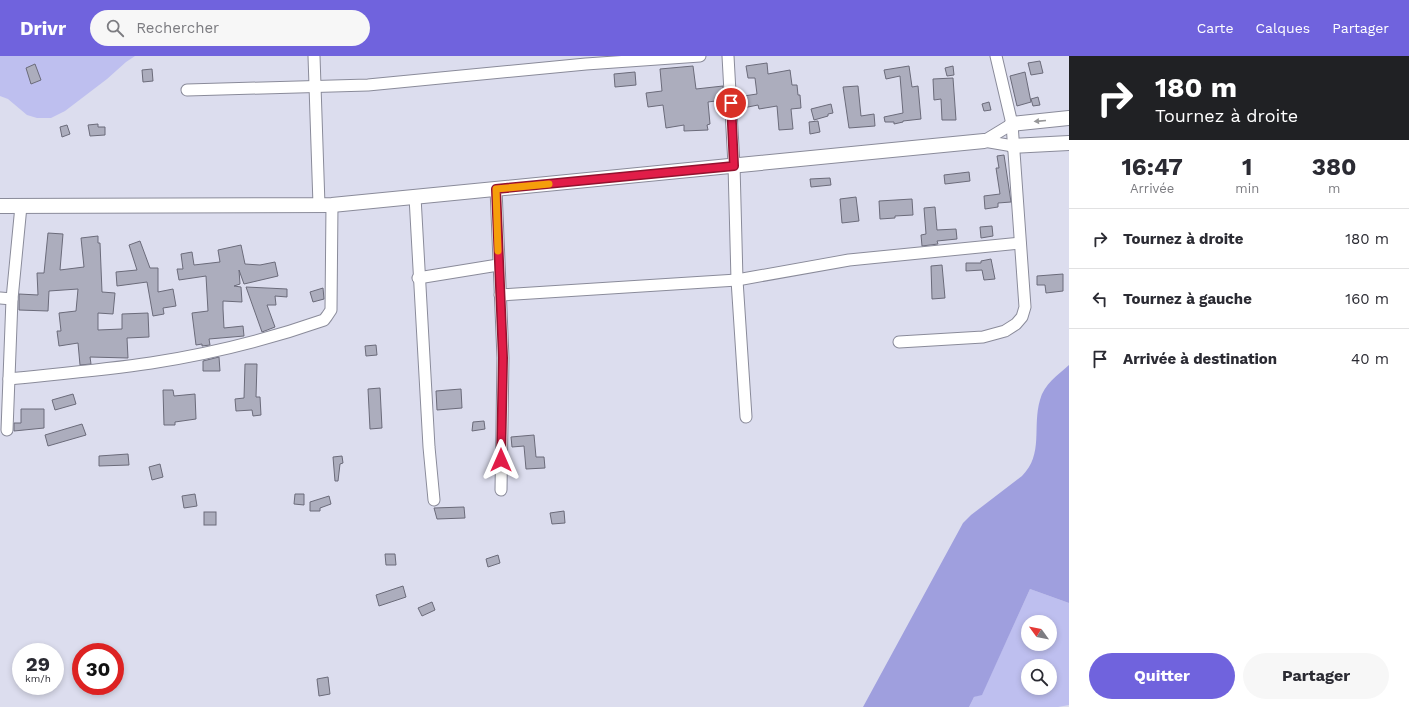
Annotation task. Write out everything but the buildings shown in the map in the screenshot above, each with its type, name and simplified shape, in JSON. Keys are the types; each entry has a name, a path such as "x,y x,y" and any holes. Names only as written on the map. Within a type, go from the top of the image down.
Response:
{"street":[{"path":"9,379 144,364 197,355 286,333 324,320 328,316 331,310 314,56"},
{"path":"187,90 368,85 586,64 700,56"},
{"path":"728,56 734,166 737,280 746,418"},
{"path":"899,342 983,337 1005,331 1016,324 1022,317 1025,307 1012,124 996,56"},
{"path":"984,141 1012,124 1069,118"},
{"path":"0,206 325,205 984,141 1013,146 1069,143"},
{"path":"496,189 503,358 501,490"},
{"path":"415,197 418,278 429,448 434,500"},
{"path":"7,430 12,298 21,206"},
{"path":"500,295 737,280 849,260 1020,243"},
{"path":"418,278 498,265"},
{"path":"0,298 12,298"}],"shaded area":[{"path":"0,56 135,56 65,111 51,118 37,118 27,115 8,99 0,96"},
{"path":"1069,365 1069,603 1030,589 982,695 974,697 969,707 863,707 963,523 971,515 1022,476 1029,468 1035,449 1038,410 1042,394 1052,380"},
{"path":"1030,589 1069,603 1069,705 1058,707 969,707 974,697 982,694"}],"slow traffic":[{"path":"498,251 496,189 549,184"}],"route":[{"path":"501,460 503,358 496,189 734,166 731,103"}]}
